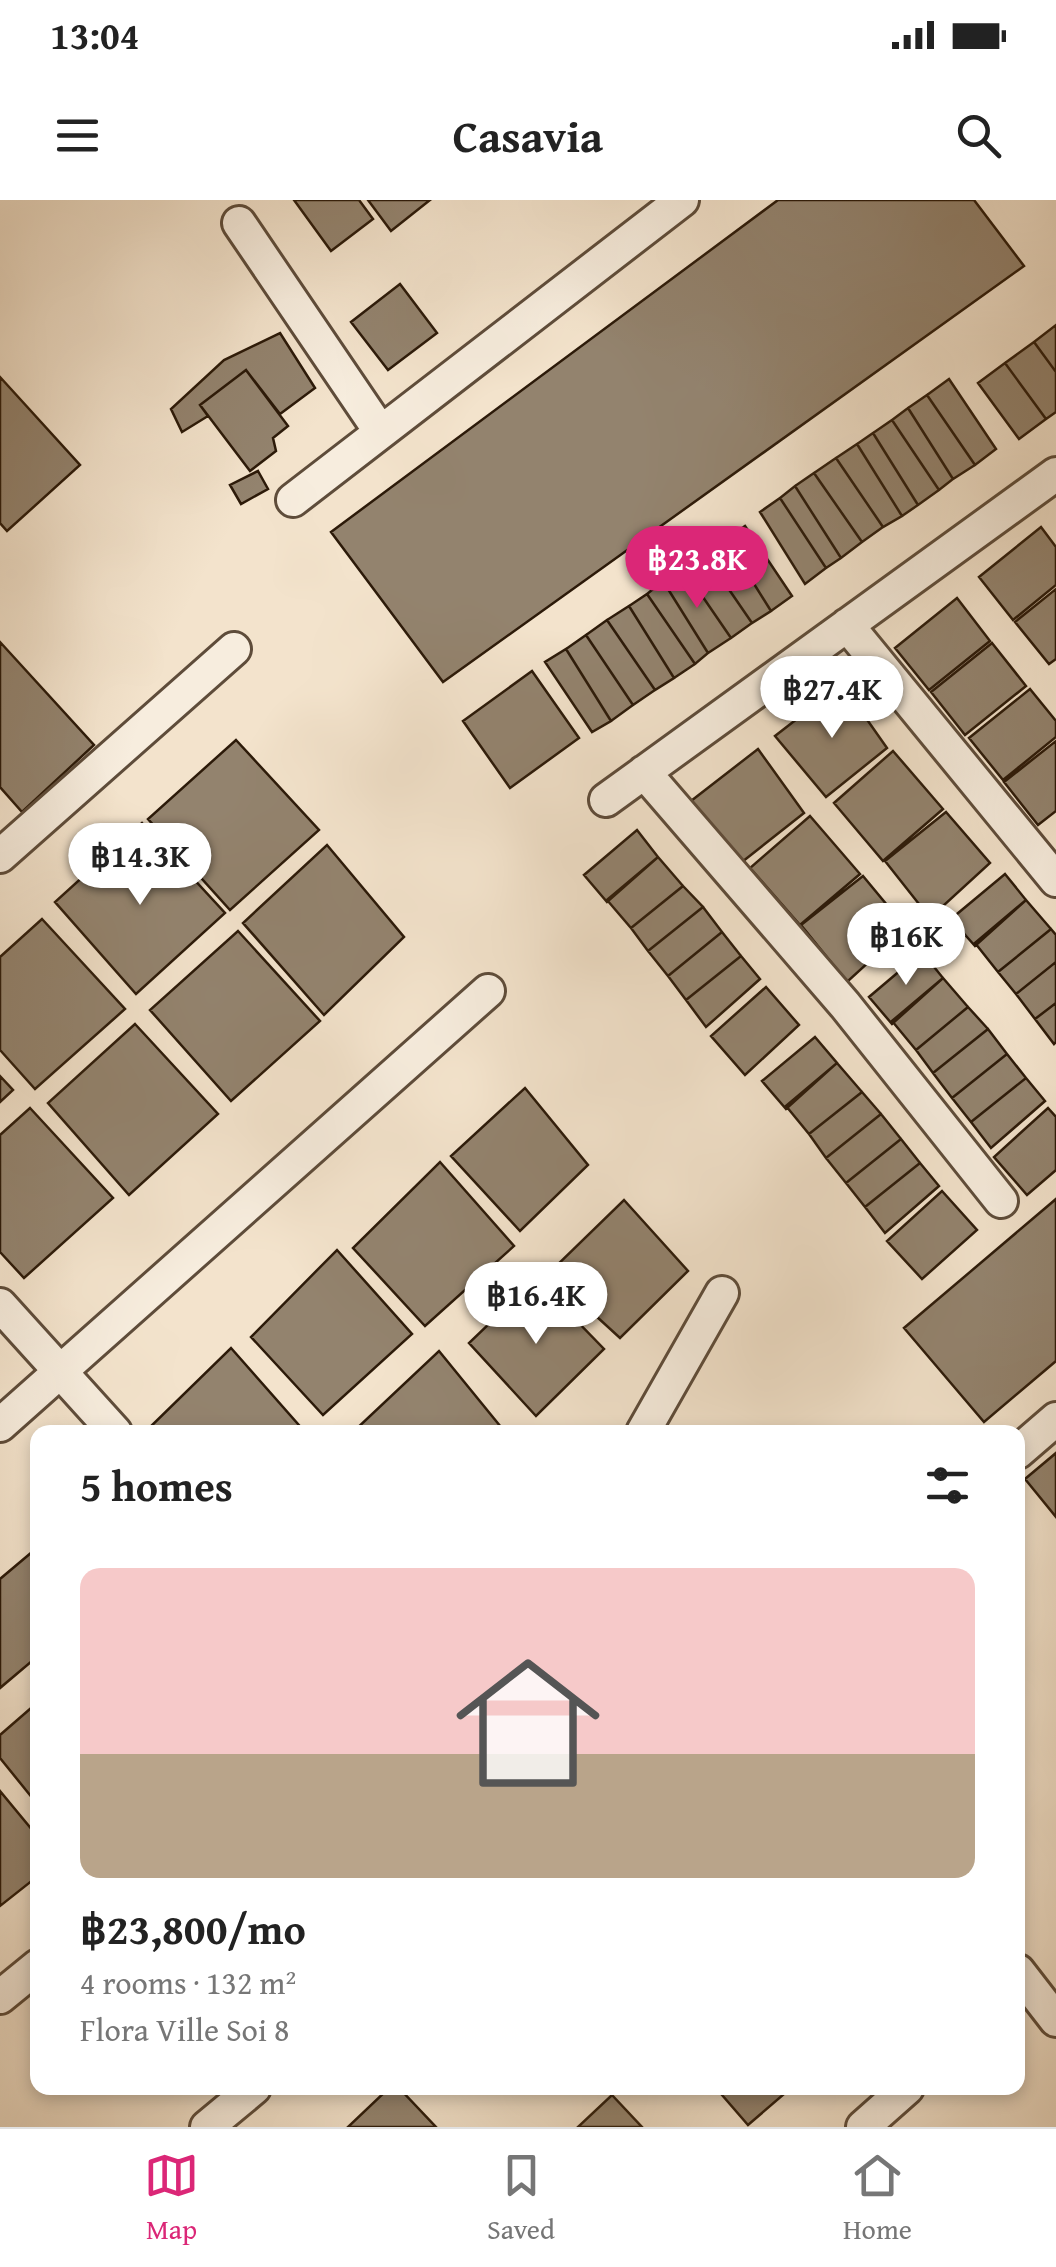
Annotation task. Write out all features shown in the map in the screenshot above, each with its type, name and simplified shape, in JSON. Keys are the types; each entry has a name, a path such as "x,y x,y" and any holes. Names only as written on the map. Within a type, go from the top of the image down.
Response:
{"street":[{"path":"293,500 682,200"},
{"path":"239,223 380,431"},
{"path":"606,800 1053,481"},
{"path":"847,625 1056,880"},
{"path":"0,856 234,649"},
{"path":"644,772 845,1005 1001,1201"},
{"path":"0,1425 488,991"},
{"path":"647,1425 722,1293"},
{"path":"0,1306 109,1425"},
{"path":"1025,1446 1056,1419"},
{"path":"0,1997 30,1973"},
{"path":"1025,1986 1056,2020"},
{"path":"207,2127 246,2095"},
{"path":"863,2127 899,2095"}],"building":[{"path":"294,200 359,200 373,219 331,251"},
{"path":"368,200 430,200 391,231"},
{"path":"778,200 974,200 1024,266 443,682 331,532"},
{"path":"400,284 437,333 388,370 351,322"},
{"path":"1056,325 1056,372 1034,342"},
{"path":"280,333 315,388 280,414 246,370 200,405 208,416 182,432 171,409 224,360"},
{"path":"1034,342 1056,372 1056,412 1046,419 1005,363"},
{"path":"1005,363 1046,419 1019,439 978,383"},
{"path":"246,370 288,426 273,438 276,451 250,471 200,405"},
{"path":"0,377 80,465 7,531 0,523"},
{"path":"949,379 996,449 975,465 927,395"},
{"path":"927,395 975,465 953,479 908,408"},
{"path":"908,408 953,479 939,490 892,420"},
{"path":"892,420 939,490 918,505 873,433"},
{"path":"873,433 918,505 902,516 857,444"},
{"path":"857,444 902,516 883,527 836,458"},
{"path":"836,458 883,527 862,542 814,473"},
{"path":"258,471 268,489 241,504 230,485"},
{"path":"814,473 862,542 841,558 795,486"},
{"path":"795,486 841,558 826,568 780,498"},
{"path":"780,498 826,568 805,584 760,512"},
{"path":"745,526 792,596 771,611 726,539"},
{"path":"1041,527 1056,547 1056,585 1013,620 979,577"},
{"path":"726,539 771,611 752,623 704,553"},
{"path":"704,553 752,623 731,638 683,568"},
{"path":"683,568 731,638 708,653 663,581"},
{"path":"663,581 708,653 695,664 647,594"},
{"path":"1056,589 1056,659 1049,664 1015,622"},
{"path":"647,594 695,664 674,678 629,606"},
{"path":"957,598 990,641 929,690 895,648"},
{"path":"629,606 674,678 655,690 607,620"},
{"path":"607,620 655,690 633,705 586,635"},
{"path":"586,635 633,705 611,721 566,649"},
{"path":"0,642 94,745 22,812 0,787"},
{"path":"992,643 1026,686 965,735 931,692"},
{"path":"566,649 611,721 592,732 545,662"},
{"path":"532,671 579,738 510,788 463,721"},
{"path":"842,684 887,748 826,797 775,736"},
{"path":"1030,689 1056,721 1056,737 1003,780 969,738"},
{"path":"236,740 319,830 230,910 148,819"},
{"path":"1056,741 1056,811 1038,825 1004,782"},
{"path":"758,749 804,813 742,862 691,801"},
{"path":"893,751 943,809 883,861 834,803"},
{"path":"946,812 990,863 930,918 885,861"},
{"path":"810,816 860,874 800,925 750,868"},
{"path":"142,823 225,913 136,994 55,902"},
{"path":"637,830 658,857 607,902 584,875"},
{"path":"327,845 404,937 324,1015 243,923"},
{"path":"658,857 683,886 631,928 607,900"},
{"path":"1005,874 1026,900 975,946 951,919"},
{"path":"863,876 906,928 847,982 801,925"},
{"path":"683,886 703,907 648,951 631,928"},
{"path":"1026,900 1051,929 998,972 975,943"},
{"path":"703,907 722,932 668,976 648,951"},
{"path":"42,919 125,1009 35,1089 0,1050 0,957"},
{"path":"1051,929 1056,935 1056,962 1016,994 998,972"},
{"path":"238,931 320,1021 231,1101 150,1010"},
{"path":"722,932 741,956 686,1000 668,976"},
{"path":"922,952 943,978 892,1024 869,997"},
{"path":"741,956 760,979 706,1027 686,1000"},
{"path":"1056,962 1056,1003 1035,1019 1016,994"},
{"path":"943,978 968,1007 916,1050 892,1021"},
{"path":"766,987 799,1025 745,1075 711,1036"},
{"path":"1056,1003 1056,1042 1054,1044 1035,1019"},
{"path":"968,1007 988,1029 933,1073 916,1050"},
{"path":"135,1024 218,1114 129,1195 48,1103"},
{"path":"988,1029 1007,1054 952,1098 933,1073"},
{"path":"815,1037 837,1063 786,1109 762,1081"},
{"path":"1007,1054 1026,1078 971,1122 952,1098"},
{"path":"837,1063 862,1092 809,1134 786,1106"},
{"path":"0,1076 13,1090 0,1102"},
{"path":"1026,1078 1045,1101 991,1148 971,1122"},
{"path":"525,1088 588,1165 520,1231 451,1156"},
{"path":"862,1092 881,1114 826,1158 809,1134"},
{"path":"30,1108 113,1198 24,1278 0,1252 0,1135"},
{"path":"1048,1108 1056,1117 1056,1170 1027,1195 994,1157"},
{"path":"881,1114 901,1139 846,1183 826,1158"},
{"path":"901,1139 920,1163 865,1207 846,1183"},
{"path":"440,1162 514,1246 425,1326 353,1248"},
{"path":"920,1163 939,1186 885,1233 865,1207"},
{"path":"942,1191 977,1230 922,1279 887,1241"},
{"path":"1056,1199 1056,1361 984,1422 904,1328"},
{"path":"624,1200 688,1271 620,1338 549,1273"},
{"path":"337,1250 412,1334 323,1415 251,1337"},
{"path":"536,1279 604,1349 536,1416 469,1343"},
{"path":"231,1348 299,1425 152,1425"},
{"path":"439,1351 499,1425 360,1425"},
{"path":"1056,1453 1056,1517 1025,1479"},
{"path":"30,1554 30,1663 0,1688 0,1579"},
{"path":"30,1709 30,1795 0,1758 0,1735"},
{"path":"0,1791 30,1827 30,1882 0,1906"},
{"path":"382,2095 406,2095 436,2127 348,2127"},
{"path":"612,2095 642,2127 578,2127"},
{"path":"722,2095 783,2095 748,2125"}]}
